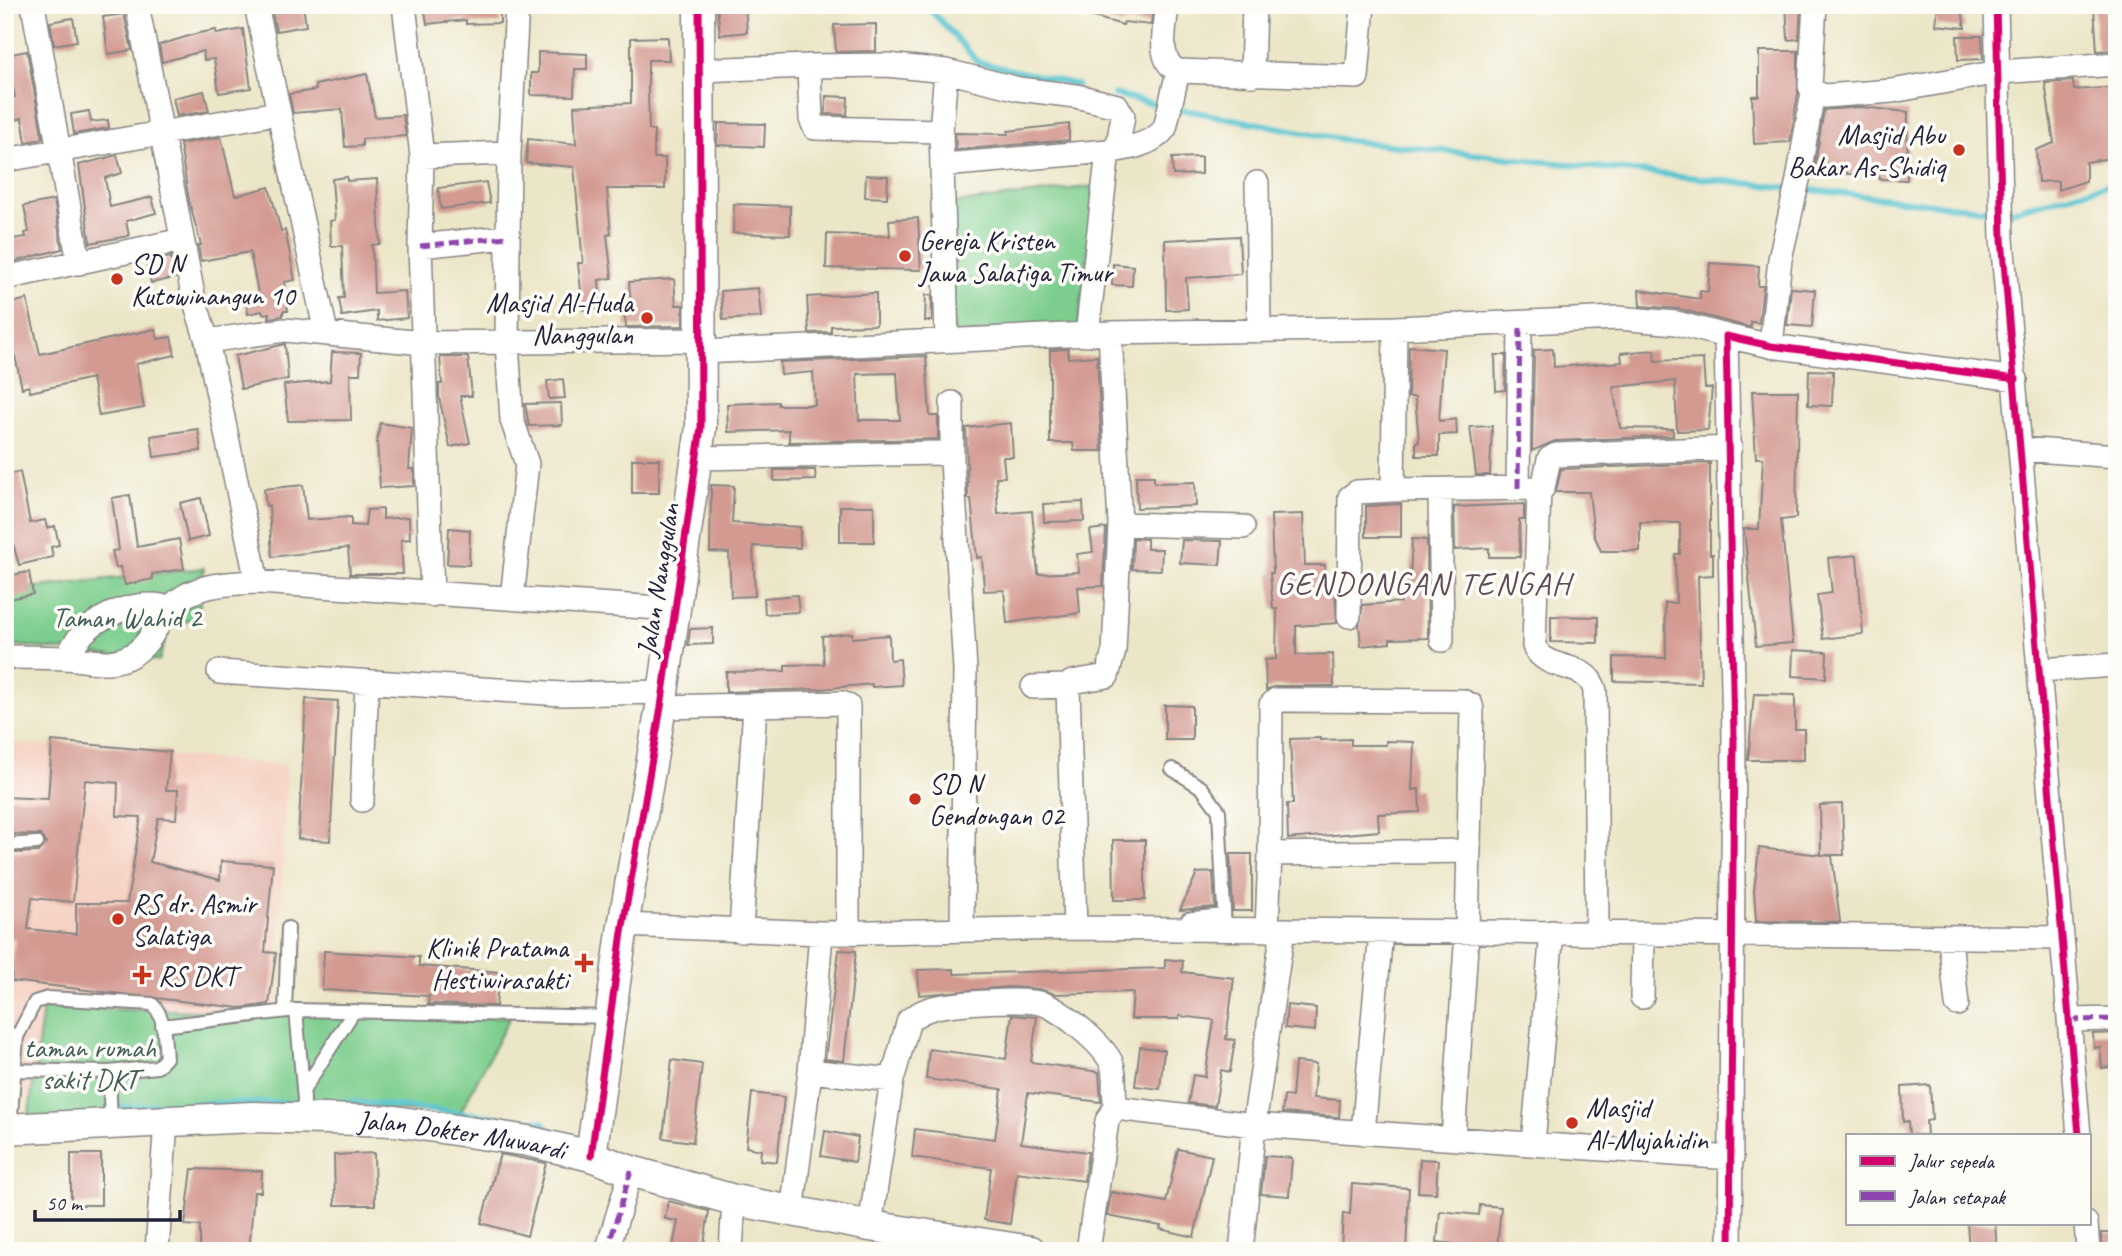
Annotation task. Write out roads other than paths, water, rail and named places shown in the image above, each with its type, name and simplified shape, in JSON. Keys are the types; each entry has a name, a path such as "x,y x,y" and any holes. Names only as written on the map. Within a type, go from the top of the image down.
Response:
{"street":[{"path":"33,5 79,263"},
{"path":"137,5 182,240 207,341 257,582"},
{"path":"256,5 326,333"},
{"path":"404,5 422,156 420,246 432,595"},
{"path":"512,598 527,464 512,420 507,343 506,237 517,5"},
{"name":"Jalan Nanggulan","path":"591,1156 623,925 676,609 697,458 702,346 699,5"},
{"path":"1167,5 1164,54 1169,66 1178,71 1358,76 1363,5"},
{"path":"1252,75 1254,5"},
{"path":"1771,346 1780,259 1798,180 1813,92 1810,86 1815,5"},
{"path":"1996,5 2001,239 2016,379 2079,1134"},
{"path":"1813,92 1825,96 1892,91 1999,72 2117,64"},
{"path":"700,70 887,65 946,71 1019,89 1076,96 1117,106 1123,116 1113,151 1087,335"},
{"path":"809,66 811,119 815,128 941,131"},
{"path":"946,71 941,131 947,340"},
{"path":"943,165 1113,151 1152,140 1165,128 1178,71"},
{"path":"5,160 277,113"},
{"path":"422,156 509,153"},
{"path":"1257,183 1259,331"},
{"path":"420,246 506,237"},
{"path":"5,278 182,240"},
{"path":"207,341 265,331 326,333 424,343 702,346 1110,333 1395,328 1618,318 1676,323 1771,346 2016,379"},
{"path":"1520,324 1534,646 1545,660 1586,673 1592,679 1595,691 1597,932"},
{"path":"1393,490 1395,328"},
{"path":"1033,687 1068,686 1107,676 1114,651 1120,524 1110,333"},
{"path":"1726,336 1734,738 1730,1251"},
{"path":"952,403 952,461 965,669 962,930"},
{"path":"1349,616 1350,497 1357,492 1529,488 1545,485 1549,459 1556,455 1730,448"},
{"path":"2021,449 2117,456"},
{"path":"697,458 938,453 946,455 952,461"},
{"path":"1440,490 1442,640"},
{"path":"1120,524 1243,527"},
{"path":"5,657 68,658 105,663 131,656 142,648 169,608 201,588 257,582 676,609"},
{"path":"68,658 77,637 106,618 132,608 152,605 169,608"},
{"path":"2039,670 2117,665"},
{"path":"219,672 755,705 848,706 848,933"},
{"path":"362,800 367,682"},
{"path":"1068,686 1075,928"},
{"path":"1241,1251 1275,930 1270,854 1269,712 1276,700 1469,702 1472,710 1467,932 1453,1138"},
{"path":"740,931 755,705"},
{"path":"1270,854 1469,851"},
{"path":"623,925 848,933 1075,928 1184,930 1224,923 1275,930 1381,932 2061,938"},
{"path":"1363,1133 1381,932"},
{"path":"1532,1143 1552,932"},
{"path":"792,1212 810,1071 821,933"},
{"path":"1642,997 1643,934"},
{"path":"1950,939 1958,1004"},
{"path":"870,1226 892,1080 904,1030 916,1014 932,1008 1037,1002 1048,1005 1101,1048 1112,1063 1116,1105 1107,1121 1088,1251"},
{"path":"2070,1020 2117,1019"},
{"path":"810,1071 892,1080"},
{"name":"Jalan Dokter Muwardi","path":"8,1129 166,1120 303,1104 395,1121 528,1140 591,1156 631,1171 734,1200 870,1226 1031,1251"},
{"path":"1116,1105 1124,1109 1254,1125 1732,1158"},
{"path":"157,1251 166,1120"},
{"path":"607,1251 631,1171"},
{"path":"731,1251 734,1200"},
{"path":"2086,1224 2088,1251"}],"lane":[{"path":"1171,769 1202,788 1219,811 1224,923"},
{"path":"5,845 37,843"},
{"path":"288,928 291,1010 303,1104"},
{"path":"8,1129 14,1070 11,1034 34,1002 48,998 152,1004 157,1008 166,1058 157,1067 109,1072 14,1070"},
{"path":"162,1026 291,1010 612,1017"},
{"path":"303,1104 354,1011"},
{"path":"109,1072 111,1123"}],"waterway":[{"path":"926,5 978,62 1077,85"},
{"path":"1114,94 1153,104"},
{"path":"1174,108 1351,141 1792,188"},
{"path":"2008,212 2117,182"},
{"path":"1802,189 1997,211"},
{"path":"120,1108 167,1104 355,1102 543,1122 554,1136"}],"place":[{"name":"Masjid Abu Bakar As-Shidiq","path":"1959,150"},
{"name":"Gereja Kristen Jawa Salatiga Timur","path":"905,256"},
{"name":"SD N Kutowinangun 10","path":"117,279"},
{"name":"Masjid Al-Huda Nanggulan","path":"647,318"},
{"name":"SD N Gendongan 02","path":"915,799"},
{"name":"RS dr. Asmir Salatiga","path":"118,919"},
{"name":"Klinik Pratama Hestiwirasakti","path":"584,963"},
{"name":"RS DKT","path":"142,975"},
{"name":"Masjid Al-Mujahidin","path":"1572,1123"}],"district":[{"name":"GENDONGAN TENGAH","path":"1424,583"}],"park label":[{"name":"Taman Wahid 2","path":"127,617"},
{"name":"taman rumah sakit DKT","path":"90,1063"}]}
